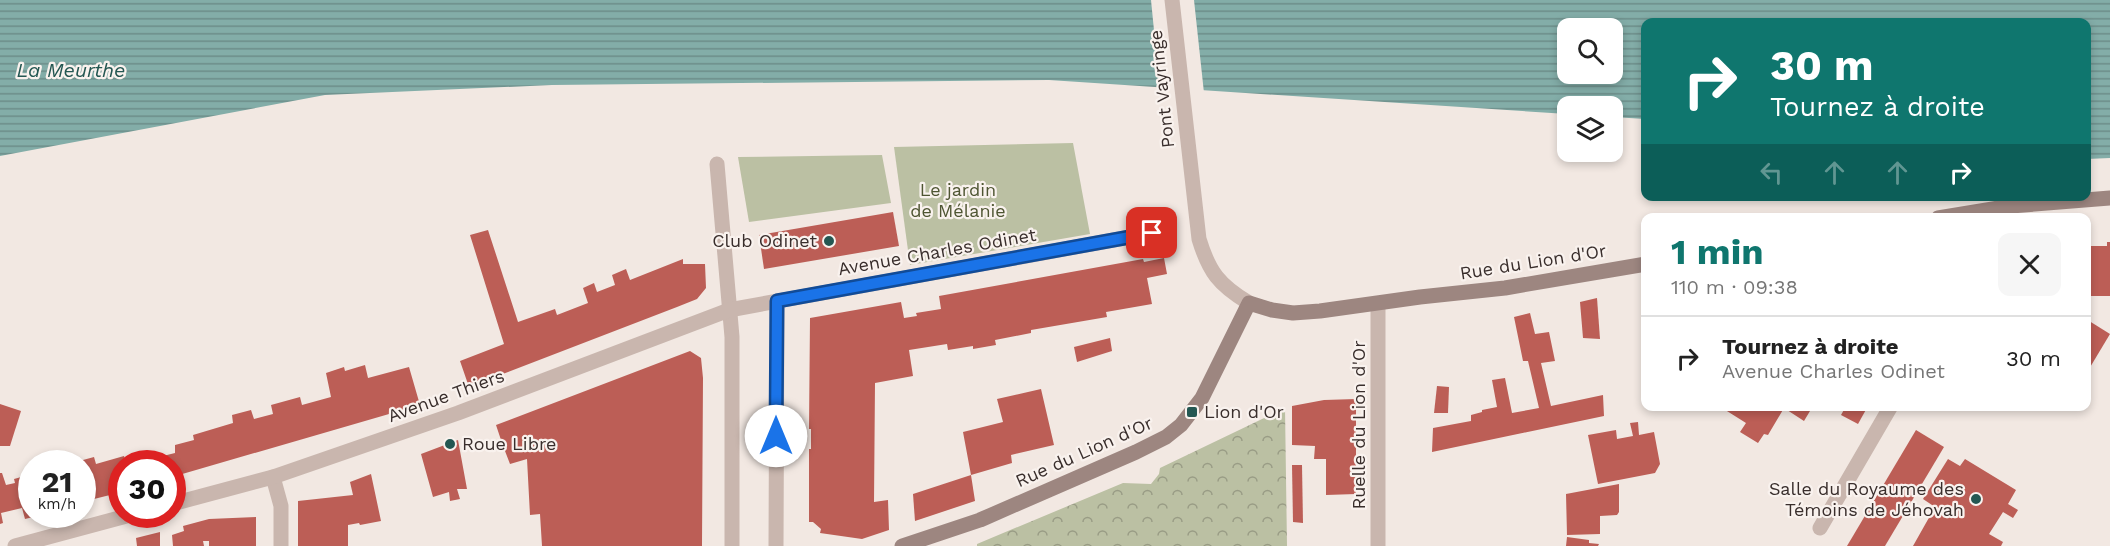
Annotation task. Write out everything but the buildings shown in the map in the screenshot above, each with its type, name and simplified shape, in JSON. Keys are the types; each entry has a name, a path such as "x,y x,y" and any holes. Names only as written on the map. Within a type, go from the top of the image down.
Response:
{"main road":[{"path":"2091,200 2110,198"},
{"path":"1966,213 2012,206 2073,201"},
{"name":"Rue du Lion d'Or","path":"902,546 980,520 1136,453 1166,437 1181,425 1202,398 1249,303 1293,313 1505,288 1641,265"}],"street":[{"name":"Pont Vayringe","path":"1172,0 1191,174"},
{"path":"717,164 732,348 732,546"},
{"name":"Rue du Lion d'Or","path":"1191,174 1197,228 1204,255 1222,285 1249,303"},
{"name":"Avenue Charles Odinet","path":"729,310 1152,233"},
{"path":"776,546 777,301"},
{"name":"Ruelle du Lion d'Or","path":"1378,304 1378,546"},
{"name":"Avenue Thiers","path":"186,500 273,477 458,413 729,310"},
{"path":"1820,528 1888,411"},
{"path":"273,477 281,506 281,546"},
{"path":"15,546 108,521"}],"green space":[{"name":"Le jardin de Mélanie","path":"1073,143 1090,234 910,265 894,147"},
{"path":"882,155 891,203 749,222 738,157"},
{"path":"1285,408 1287,546 977,546 977,544 1123,483 1151,484 1159,474 1160,468"}],"water":[{"name":"La Meurthe","path":"0,0 2110,0 2110,158 2091,159 2091,18 1641,18 1641,119 1623,118 1623,96 1557,96 1557,113 1049,80 552,85 325,95 0,156"}],"pier":[{"path":"1151,0 1194,0 1204,93 1160,91"}],"place":[{"name":"Club Odinet","path":"829,241"},
{"name":"Lion d'Or","path":"1192,412"},
{"name":"Roue Libre","path":"450,444"},
{"name":"Salle du Royaume des Témoins de Jéhovah","path":"1976,499"}],"route":[{"path":"776,436 777,301 1152,233"}]}
